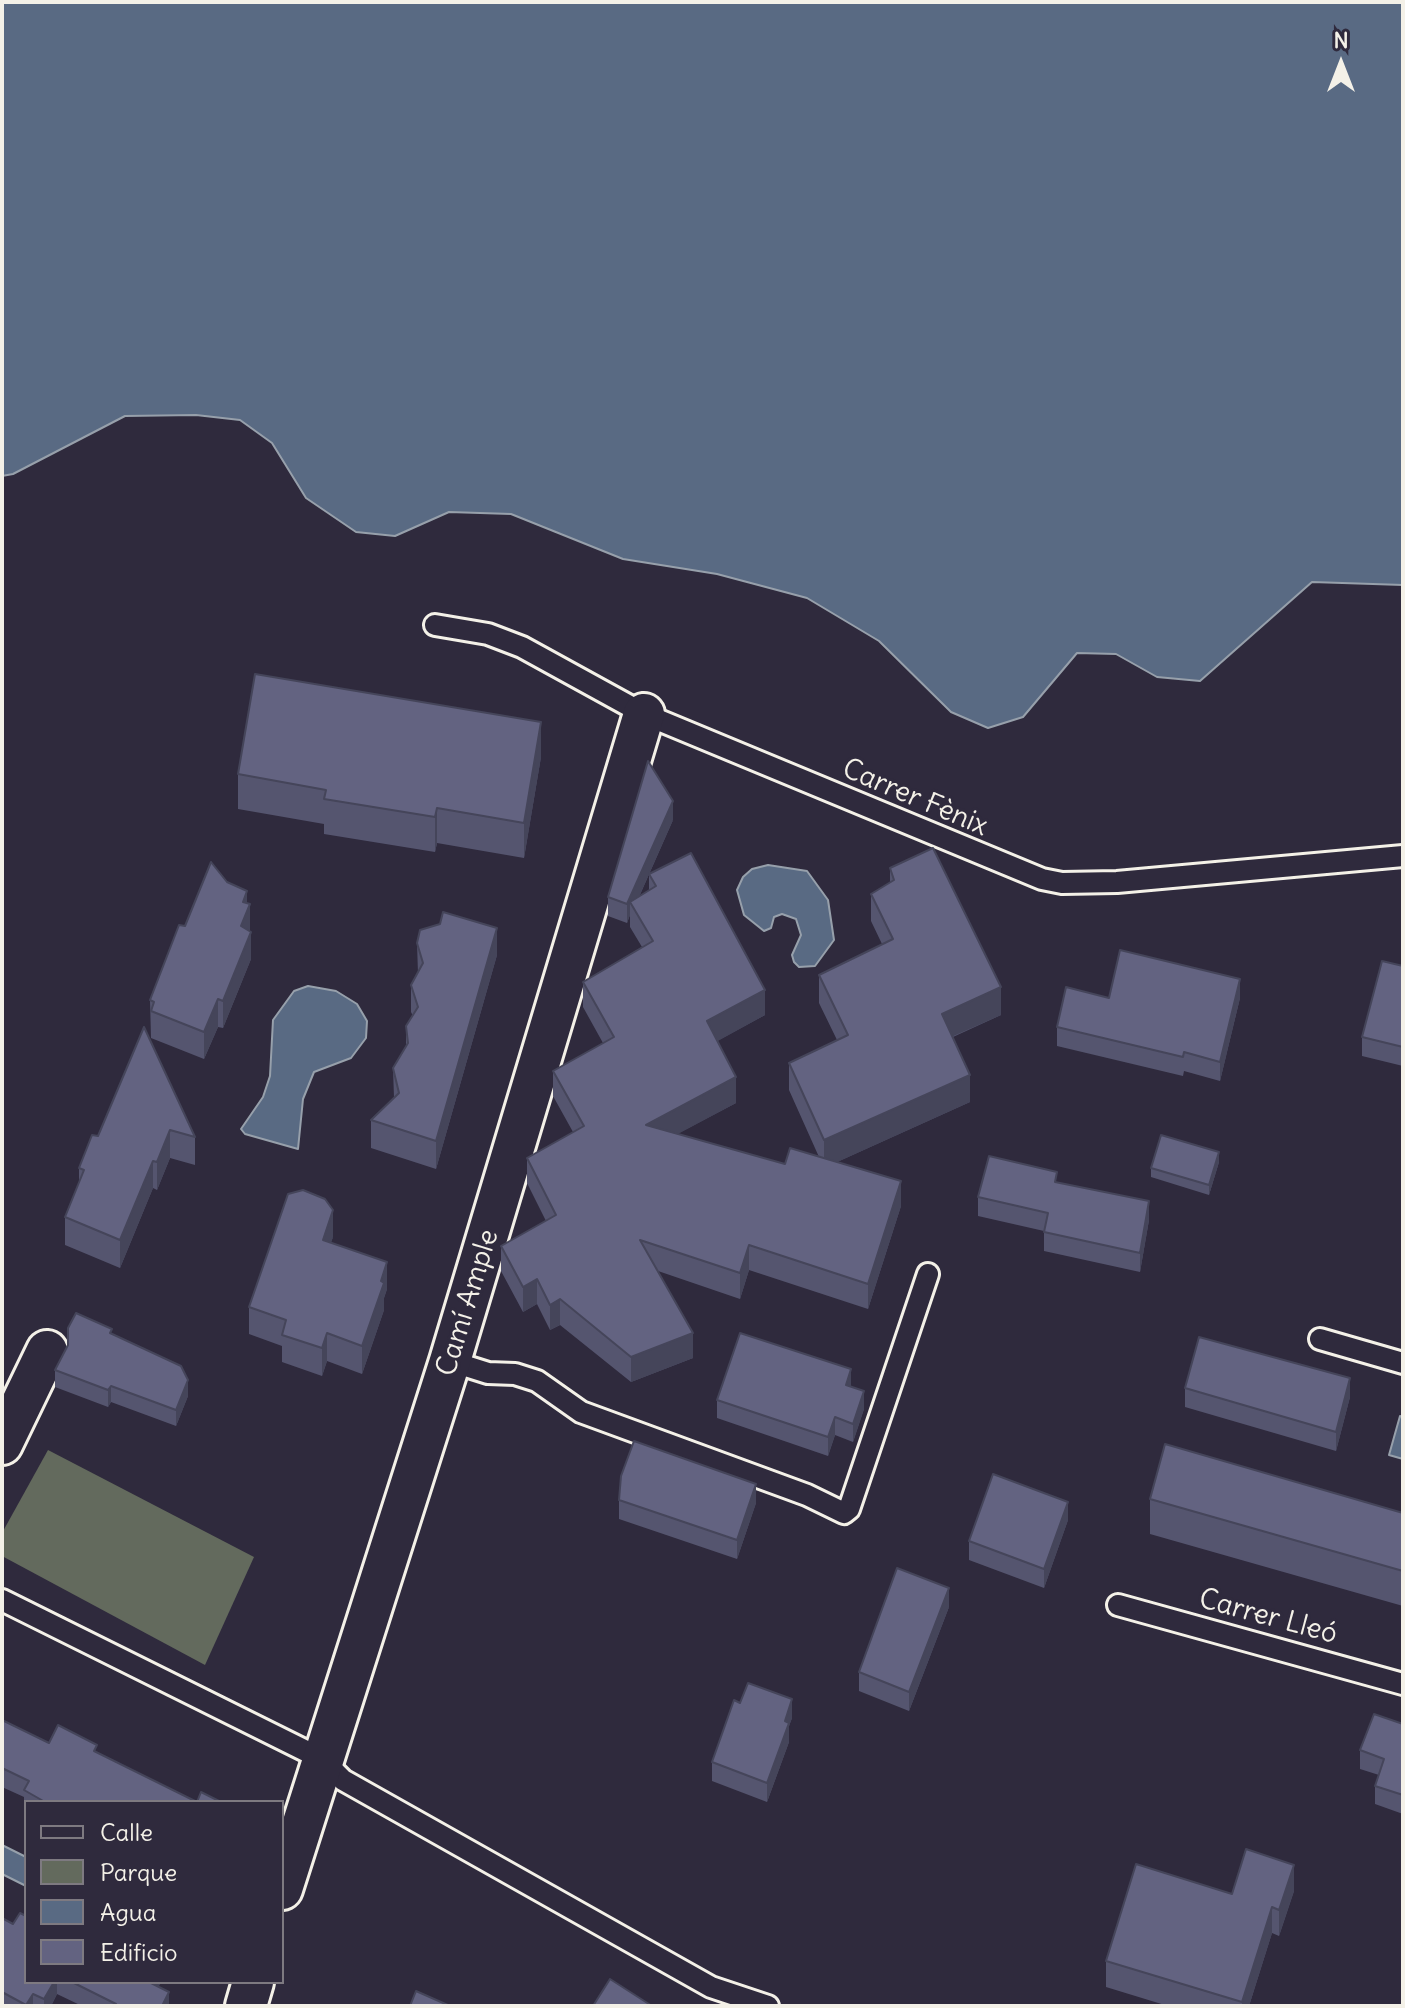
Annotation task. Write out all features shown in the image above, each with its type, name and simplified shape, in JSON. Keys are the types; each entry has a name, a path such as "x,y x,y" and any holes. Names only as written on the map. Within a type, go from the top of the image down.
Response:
{"street":[{"name":"Camí Ample","path":"284,1882 450,1361 644,714"},
{"path":"2,1444 47,1351"},
{"path":"246,2006 252,1984"}],"lane":[{"name":"Carrer Fènix","path":"435,625 488,634 522,647 644,714 1020,872 1062,883 1117,882 1403,856"},
{"path":"450,1361 488,1373 515,1374 537,1381 581,1412 807,1495 844,1513 849,1509 928,1274"},
{"path":"1320,1339 1403,1363"},
{"path":"2,1600 322,1759 343,1780 711,1987 768,2006"},
{"name":"Carrer Lleó","path":"1118,1605 1403,1684"}],"green space":[{"path":"48,1450 254,1557 205,1665 2,1556 2,1533"}],"water":[{"path":"2,2 1403,2 1403,585 1312,582 1200,681 1157,677 1116,654 1077,653 1023,717 988,728 951,712 879,641 807,598 717,574 623,559 511,514 449,512 395,536 356,532 306,498 272,443 240,420 196,415 125,416 13,474 2,476"},
{"path":"768,865 807,871 828,900 834,940 815,966 799,967 794,962 792,955 801,935 796,919 782,914 774,917 771,928 764,931 744,915 737,890 743,877 752,869"},
{"path":"308,986 336,991 357,1004 367,1021 366,1038 351,1058 314,1072 303,1099 298,1149 245,1134 241,1129 263,1097 270,1076 273,1020 294,991"},
{"path":"1400,1416 1403,1417 1403,1459 1389,1455"},
{"path":"2,1845 24,1856 24,1885 2,1874"}],"building":[{"path":"255,674 541,722 524,823 437,808 435,817 324,799 326,790 238,774"},
{"path":"648,761 673,801 627,904 608,897"},
{"path":"933,848 1001,987 942,1014 970,1075 824,1140 789,1063 848,1035 819,975 893,939 871,894 894,880 890,868"},
{"path":"691,853 765,990 707,1021 736,1077 646,1125 785,1164 790,1148 901,1181 868,1284 749,1245 740,1273 640,1240 693,1333 631,1357 560,1299 550,1305 537,1279 523,1287 501,1246 556,1215 527,1158 584,1126 553,1071 614,1037 583,982 653,941 630,902 656,886 649,874"},
{"path":"211,862 227,882 247,891 243,902 250,904 241,926 251,932 223,1001 218,999 204,1032 151,1011 154,1002 150,1000 179,925 185,926"},
{"path":"443,912 497,928 436,1141 371,1120 399,1093 393,1068 408,1043 406,1026 418,1007 411,985 423,963 417,943 420,930 440,924"},
{"path":"1120,950 1240,979 1220,1062 1184,1052 1183,1057 1057,1027 1066,987 1109,998"},
{"path":"1382,961 1403,966 1403,1047 1362,1037"},
{"path":"144,1027 195,1137 170,1130 157,1162 153,1161 120,1240 65,1217 84,1170 79,1168 92,1135 98,1136"},
{"path":"1161,1135 1219,1152 1209,1185 1151,1168"},
{"path":"989,1156 1057,1172 1055,1182 1149,1201 1140,1253 1044,1232 1048,1213 978,1197"},
{"path":"303,1190 325,1199 333,1210 323,1240 387,1262 381,1281 384,1283 362,1346 327,1333 322,1348 282,1335 286,1320 249,1307 288,1194"},
{"path":"76,1313 112,1329 110,1333 181,1366 188,1380 176,1410 55,1370 68,1345 68,1328"},
{"path":"740,1333 851,1369 846,1385 864,1391 853,1424 835,1417 828,1437 717,1400"},
{"path":"1199,1337 1350,1378 1336,1432 1185,1388"},
{"path":"634,1441 756,1484 737,1540 619,1500 621,1476"},
{"path":"1165,1444 1403,1513 1403,1571 1150,1499"},
{"path":"993,1474 1068,1502 1044,1569 969,1541"},
{"path":"897,1568 949,1588 909,1692 859,1672"},
{"path":"748,1683 792,1699 785,1721 789,1723 767,1783 712,1762 734,1700 740,1703"},
{"path":"1374,1714 1403,1724 1403,1795 1375,1786 1384,1759 1360,1750"},
{"path":"2,1720 49,1743 58,1725 97,1745 94,1751 193,1800 42,1800 24,1790 29,1781 2,1768"},
{"path":"201,1792 217,1800 198,1800"},
{"path":"1246,1849 1294,1865 1279,1910 1272,1907 1242,2002 1106,1961 1136,1864 1232,1894"},
{"path":"20,1913 24,1915 24,1984 53,1984 44,1999 33,1994 26,2005 2,1992 2,1918 13,1924"},
{"path":"610,1979 652,2006 593,2006"},
{"path":"76,1984 153,1984 169,1992 162,2006 116,2004"},
{"path":"416,1991 450,2006 410,2006"}]}
